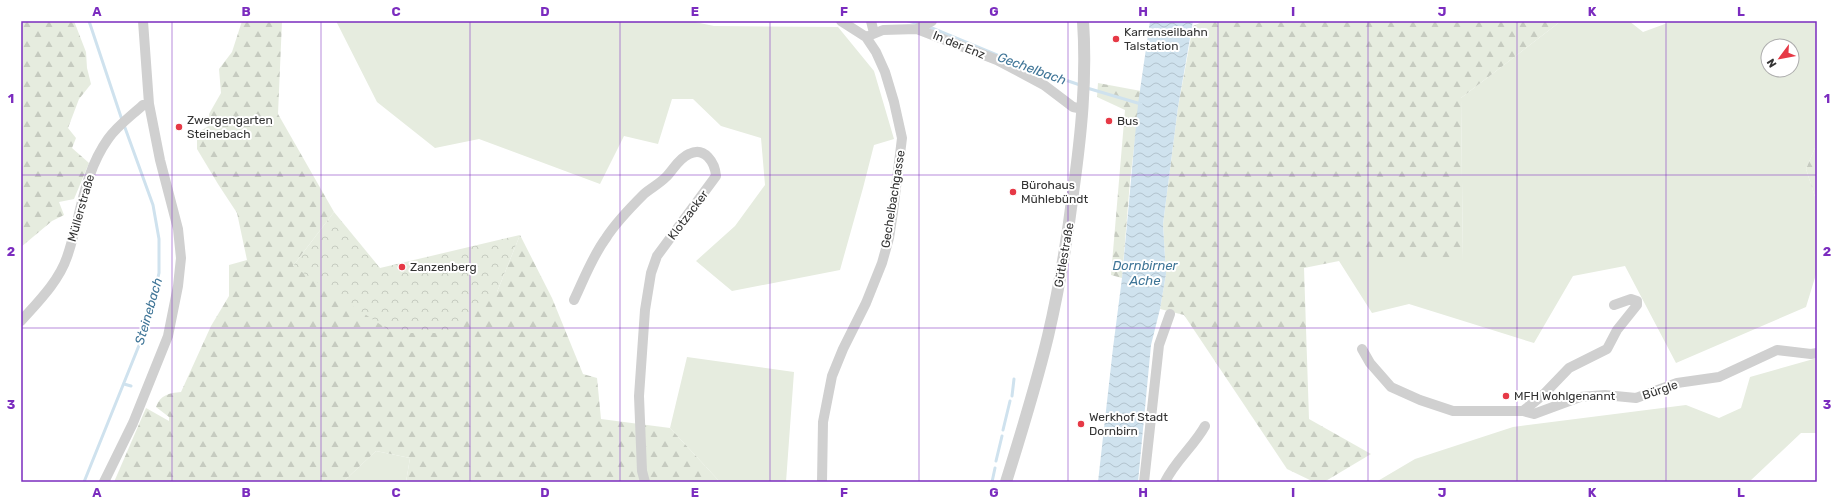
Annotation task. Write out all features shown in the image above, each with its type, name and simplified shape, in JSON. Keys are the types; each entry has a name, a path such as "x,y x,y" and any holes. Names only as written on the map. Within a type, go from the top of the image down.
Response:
{"street":[{"path":"104,482 133,423 166,343 178,286 181,258 178,230 160,160 149,104 143,21"},
{"name":"Gechelbachgasse","path":"822,482 823,422 832,376 843,348 866,304 882,263 889,238 902,138 897,111 885,72 870,35 841,21"},
{"path":"870,35 871,21"},
{"name":"In der Enz","path":"870,35 883,30 918,28 931,21"},
{"name":"Gütlestraße","path":"1006,482 1031,403 1048,335 1069,221 1085,94 1083,21"},
{"name":"In der Enz","path":"918,28 996,60 1044,85 1073,107 1083,109"},
{"name":"Müllerstraße","path":"21,321 61,271 67,257 90,172 98,156 109,138 118,128 143,105 149,104"},
{"name":"Klotzacker","path":"574,300 594,256 606,237 630,209 645,194 665,178 679,161 689,154 697,152 710,158 715,167 716,176 657,256 651,274 645,310 639,396 642,471 645,482"},
{"path":"1523,411 1544,394 1569,368 1607,348 1617,330 1637,305 1637,301 1631,299 1614,305"},
{"path":"1144,482 1159,345 1170,314"},
{"name":"Bürgle","path":"1362,349 1370,363 1391,387 1420,400 1453,411 1523,411 1534,414 1580,397 1605,395 1636,398 1677,383 1719,377 1777,350 1811,354 1817,353"},
{"path":"1165,482 1171,469 1198,438 1204,426"}],"green space":[{"path":"21,21 74,21 86,52 87,68 91,84 79,99 68,128 76,138 72,148 89,163 74,199 59,202 64,215 52,221 21,247"},
{"path":"242,21 282,21 278,114 334,212 293,266 497,292 520,235 552,298 583,374 597,378 601,419 670,428 720,482 406,482 410,458 376,451 343,482 114,482 146,408 169,421 169,417 156,407 160,400 166,395 181,392 211,326 229,296 229,265 247,260 237,213 197,149 197,133 210,125 209,114 221,93 219,69 232,52"},
{"path":"336,21 690,21 714,26 838,27 874,71 894,139 874,145 840,270 732,291 696,261 735,226 765,185 761,138 721,126 693,99 672,99 658,144 624,136 600,184 479,139 435,148 377,102"},
{"path":"1204,21 1561,21 1461,98 1463,261 1339,261 1304,268 1309,419 1371,454 1324,482 1314,482 1287,469 1184,315 1160,309 1166,274 1163,224 1178,107 1193,26"},
{"path":"1561,21 1629,21 1643,32 1673,21 1817,21 1817,143 1806,169 1817,203 1817,271 1806,307 1676,363 1625,266 1573,276 1534,343 1409,304 1372,313 1339,261 1463,260 1461,98"},
{"path":"1098,83 1141,91 1130,181 1122,278 1111,275 1125,110 1097,97"},
{"path":"1817,143 1817,203 1806,169"},
{"path":"334,212 380,268 520,235 497,292 454,333 393,333 293,266"},
{"path":"687,357 794,372 786,482 720,482 670,428"},
{"path":"1817,358 1817,433 1801,433 1749,482 1376,482 1415,459 1513,427 1686,405 1719,418 1741,408 1750,377"},
{"path":"376,451 410,458 406,482 343,482"}],"water":[{"name":"Dornbirner Ache","path":"1150,21 1193,21 1178,107 1163,224 1166,274 1160,309 1151,345 1138,482 1098,482 1122,278 1138,104"}],"waterway":[{"name":"Steinebach","path":"89,21 122,120"},
{"name":"Gechelbach","path":"908,21 919,24"},
{"name":"Gechelbach","path":"927,26 1024,66 1080,85"},
{"name":"Gechelbach","path":"1087,88 1141,104"},
{"name":"Steinebach","path":"84,482 146,328 159,273 159,239 153,205 124,125"},
{"path":"1012,396 1014,379"},
{"path":"124,384 131,386"},
{"path":"1003,430 1010,401"},
{"path":"996,461 1002,436"},
{"path":"992,482 995,468"}],"place":[{"name":"Karrenseilbahn Talstation","path":"1116,39"},
{"name":"Bus","path":"1109,121"},
{"name":"Zwergengarten Steinebach","path":"179,127"},
{"name":"Bürohaus Mühlebündt","path":"1013,192"},
{"name":"Zanzenberg","path":"402,267"},
{"name":"MFH Wohlgenannt","path":"1506,396"},
{"name":"Werkhof Stadt Dornbirn","path":"1081,424"}]}
